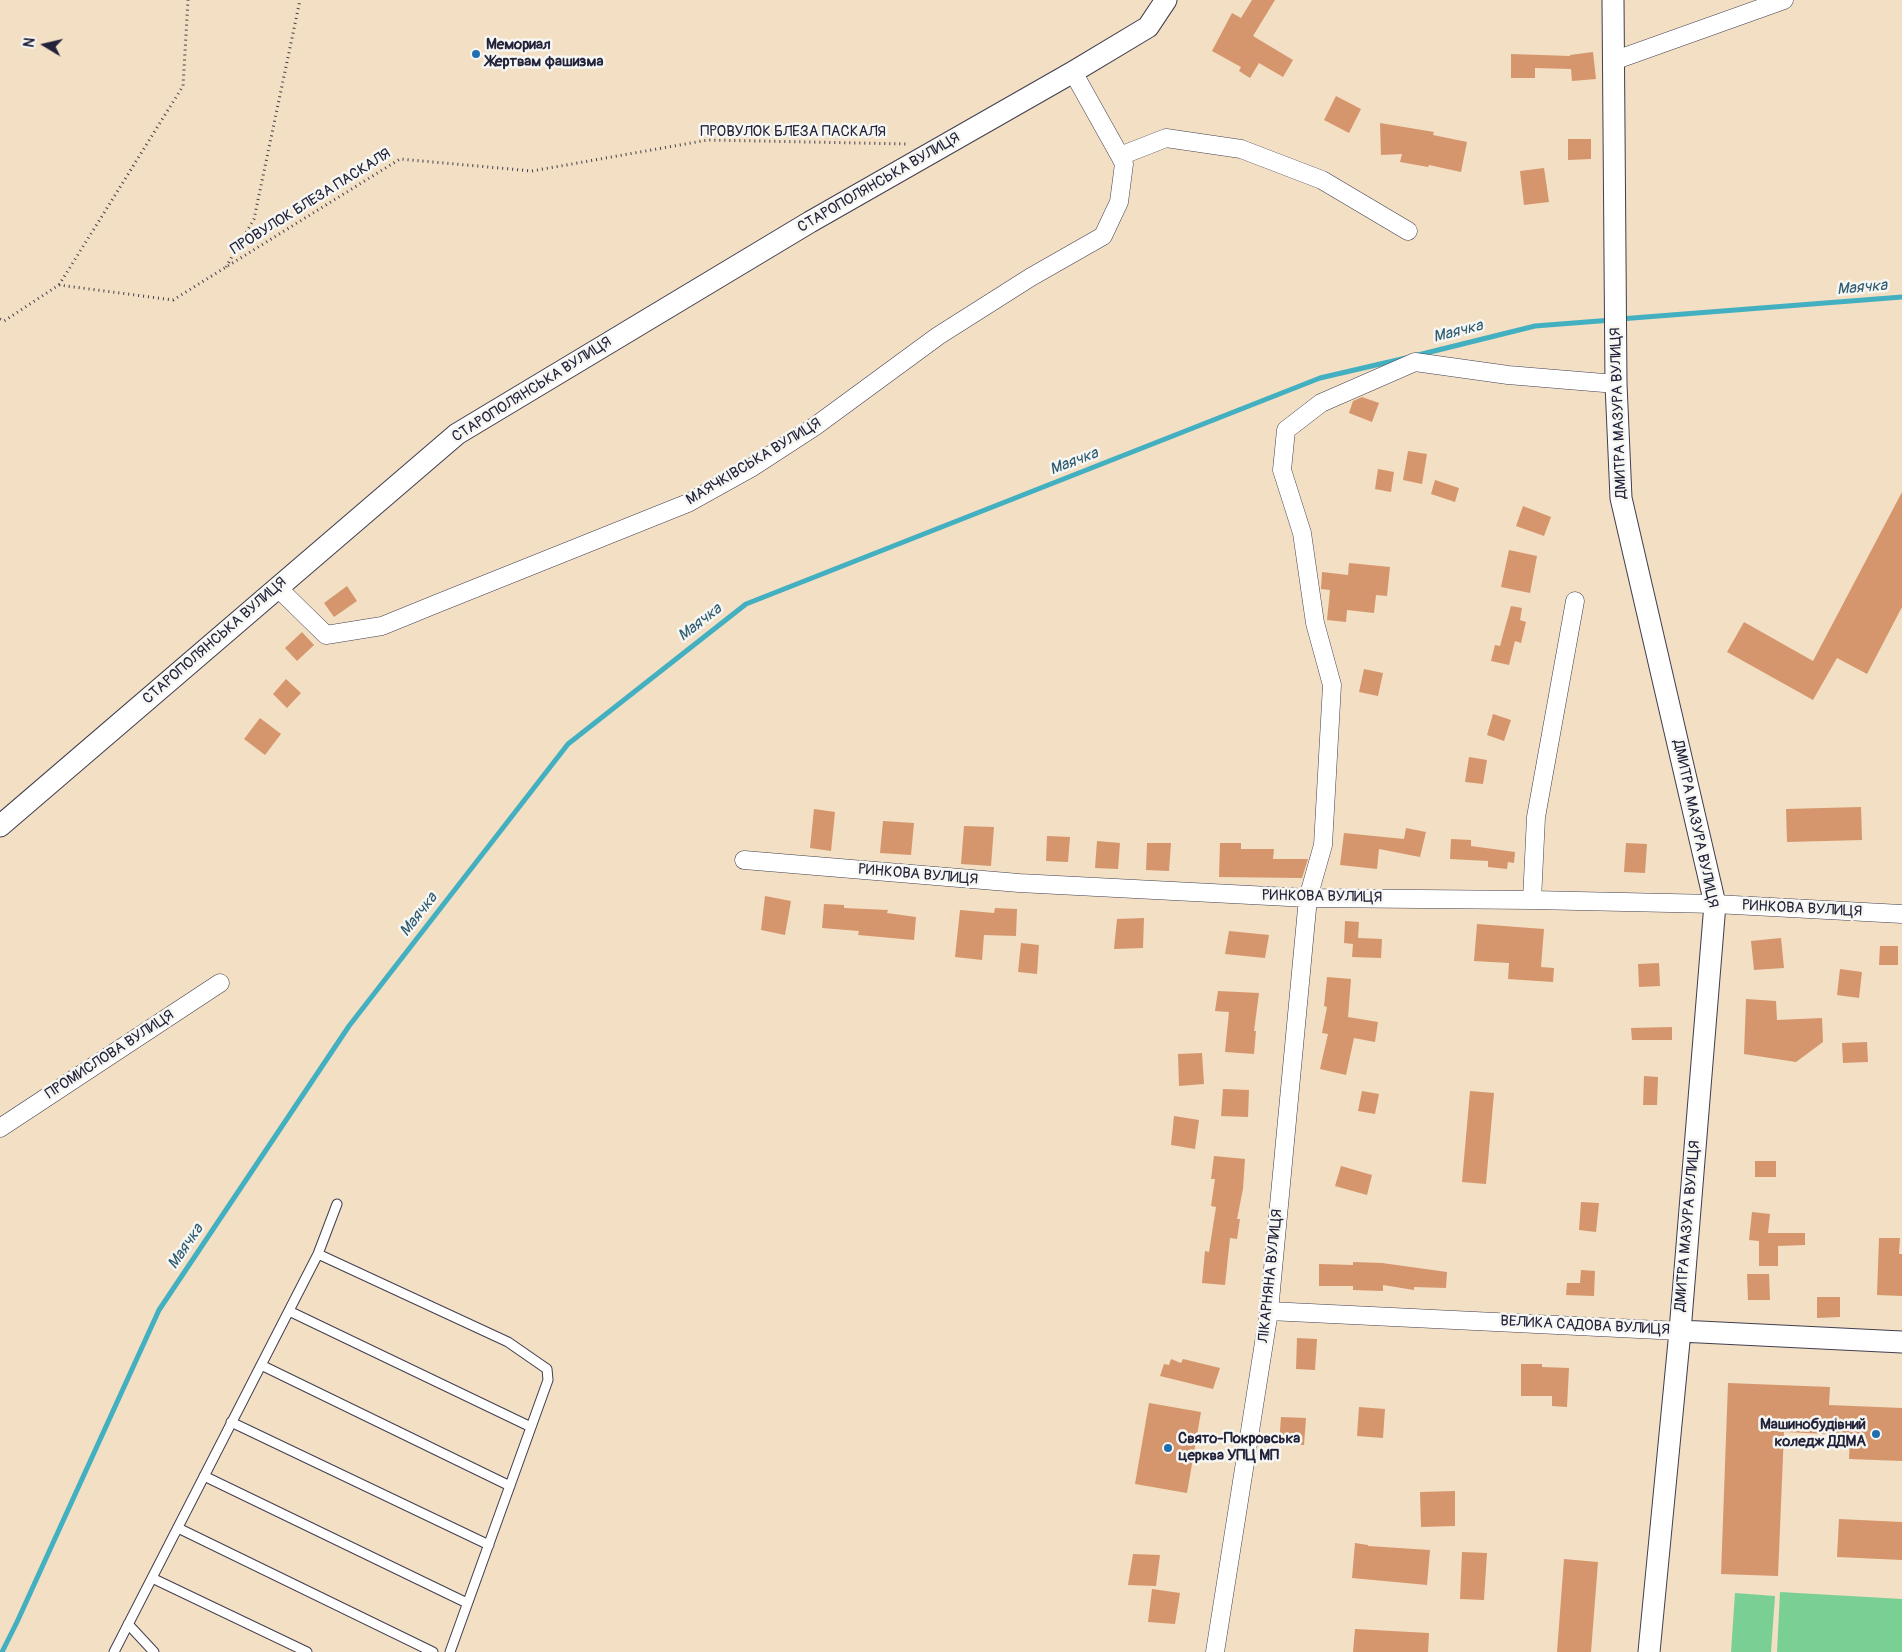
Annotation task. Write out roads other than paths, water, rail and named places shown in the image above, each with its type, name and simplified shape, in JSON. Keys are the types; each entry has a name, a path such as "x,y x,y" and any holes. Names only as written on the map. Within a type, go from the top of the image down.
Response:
{"street":[{"name":"СТАРОПОЛЯНСЬКА ВУЛИЦЯ","path":"0,826 457,434 810,222 1148,27 1166,0"},
{"name":"ДМИТРА МАЗУРА ВУЛИЦЯ","path":"1613,0 1616,374 1621,498 1715,904 1680,1331 1649,1652"},
{"path":"1613,61 1784,0"},
{"path":"1073,72 1120,156 1166,138 1241,149 1322,180 1408,231"},
{"name":"МАЯЧКІВСЬКА ВУЛИЦЯ","path":"278,588 326,635 382,626 688,503 751,468 814,427 938,336 1031,277 1103,236 1119,202 1124,164 1120,156"},
{"name":"ЛІКАРНЯНА ВУЛИЦЯ","path":"1215,1652 1269,1311 1308,898 1323,845 1332,684 1315,623 1302,533 1282,470 1286,430 1321,404 1416,362 1508,374 1616,374"},
{"path":"1532,900 1536,817 1575,601"},
{"name":"РИНКОВА ВУЛИЦЯ","path":"744,860 1018,883 1308,898 1715,904 1902,914"},
{"name":"ПРОМИСЛОВА ВУЛИЦЯ","path":"0,1128 220,983"},
{"name":"ВЕЛИКА САДОВА ВУЛИЦЯ","path":"1269,1311 1902,1342"}],"lane":[{"path":"114,1652 318,1254 337,1204"},
{"path":"318,1254 508,1342 547,1369 548,1380 450,1652"},
{"path":"289,1311 531,1427"},
{"path":"261,1365 510,1486"},
{"path":"231,1422 488,1545"},
{"path":"204,1476 468,1603"},
{"path":"178,1528 433,1652"},
{"path":"152,1578 307,1652"},
{"path":"128,1624 154,1652"}],"waterway":[{"name":"Маячка","path":"1620,319 1902,297"},
{"name":"Маячка","path":"1414,356 1535,326 1612,320"},
{"name":"Маячка","path":"2,1652 159,1310 349,1026 568,744 746,604 1320,378 1406,358"}],"place":[{"name":"Мемориал Жертвам фашизма","path":"476,54"},
{"name":"Машинобудівний коледж ДДМА","path":"1876,1434"},
{"name":"Свято-Покровська церква УПЦ МП","path":"1168,1448"}]}
